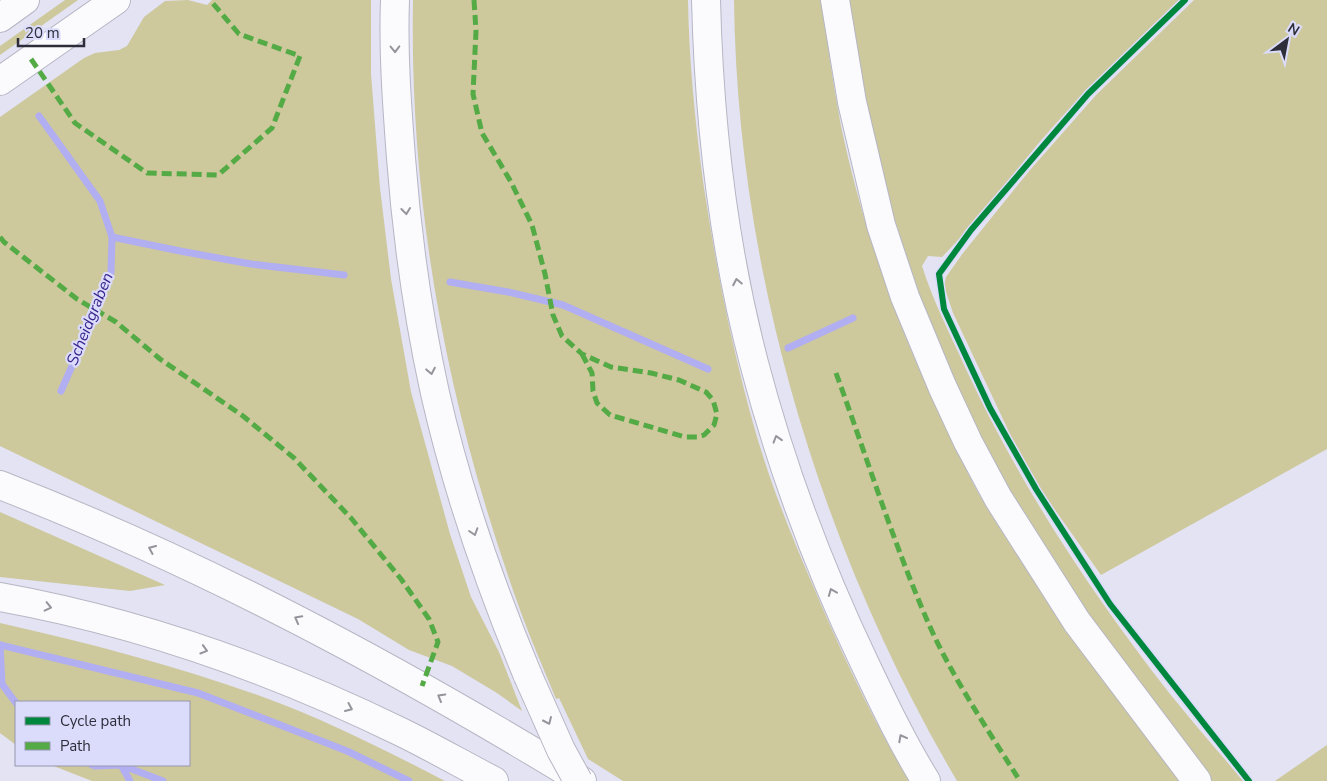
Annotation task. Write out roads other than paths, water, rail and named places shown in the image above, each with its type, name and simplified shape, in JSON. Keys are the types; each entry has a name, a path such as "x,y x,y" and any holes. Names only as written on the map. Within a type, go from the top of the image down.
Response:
{"main road":[{"path":"0,18 25,0"},
{"path":"0,81 116,0"},
{"path":"395,0 396,97 405,205 420,316 435,393 473,529 505,621 561,750 578,781"},
{"path":"706,0 714,136 736,282 754,363 795,496 836,602 888,712 926,781"},
{"path":"835,0 852,102 881,225 905,297 942,386 968,442 998,498 1077,622 1197,781"},
{"path":"0,484 155,550 278,608 445,699 582,781"},
{"path":"0,597 104,620 212,652 305,688 375,720 494,781"}],"waterway":[{"name":"Scheidgraben","path":"39,116 100,201 112,237 111,273 61,391"},
{"path":"112,237 251,264 344,275"},
{"path":"450,282 508,292 563,305 708,369"},
{"path":"788,348 853,318"},
{"path":"0,645 198,693 347,751 409,781"},
{"path":"0,645 2,684 15,702"},
{"path":"122,766 130,781"},
{"path":"124,766 163,781"}]}
